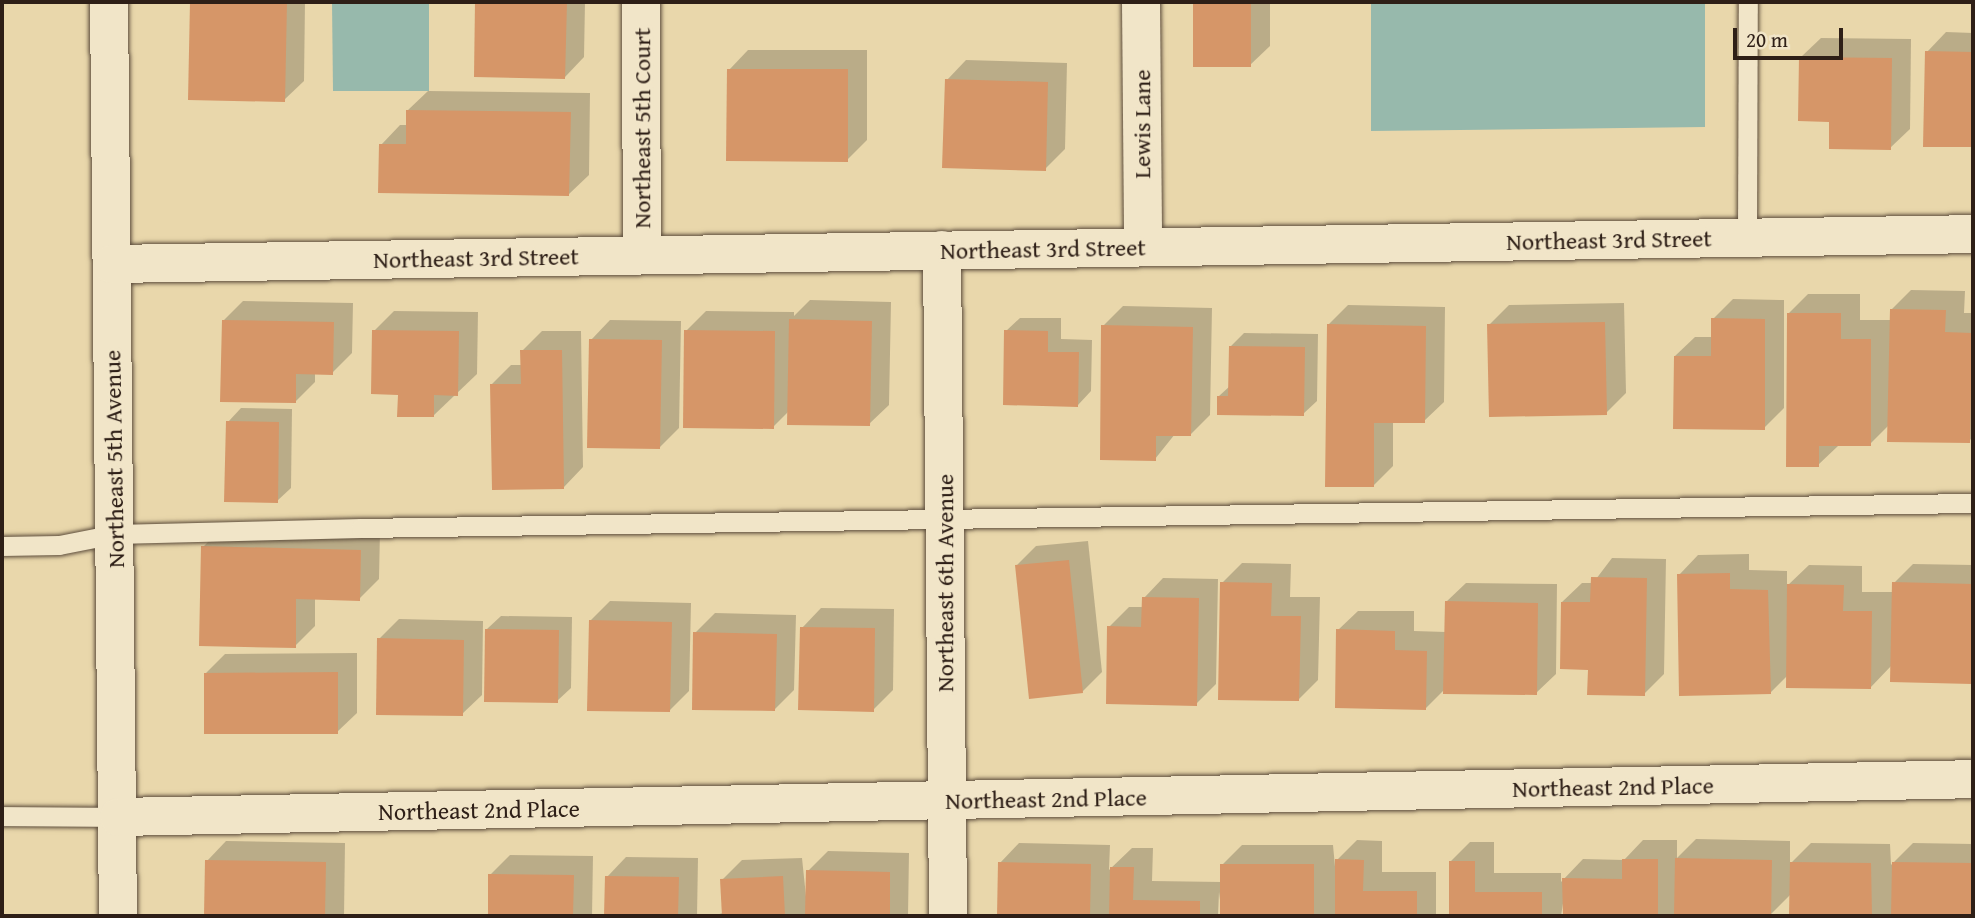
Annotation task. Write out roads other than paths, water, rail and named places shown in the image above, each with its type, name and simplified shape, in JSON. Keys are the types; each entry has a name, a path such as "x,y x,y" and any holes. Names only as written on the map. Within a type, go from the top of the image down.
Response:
{"street":[{"name":"Northeast 5th Avenue","path":"109,2 118,916"},
{"name":"Northeast 5th Court","path":"641,2 642,255"},
{"name":"Lewis Lane","path":"1141,2 1143,247"},
{"name":"Northeast 3rd Street","path":"112,264 1973,234"},
{"name":"Northeast 6th Avenue","path":"942,250 948,916"},
{"name":"Northeast 2nd Place","path":"119,817 1973,779"}],"lane":[{"path":"1747,237 1748,2"},
{"path":"2,545 59,545 115,534 1973,503"},
{"path":"2,816 119,817"}]}
